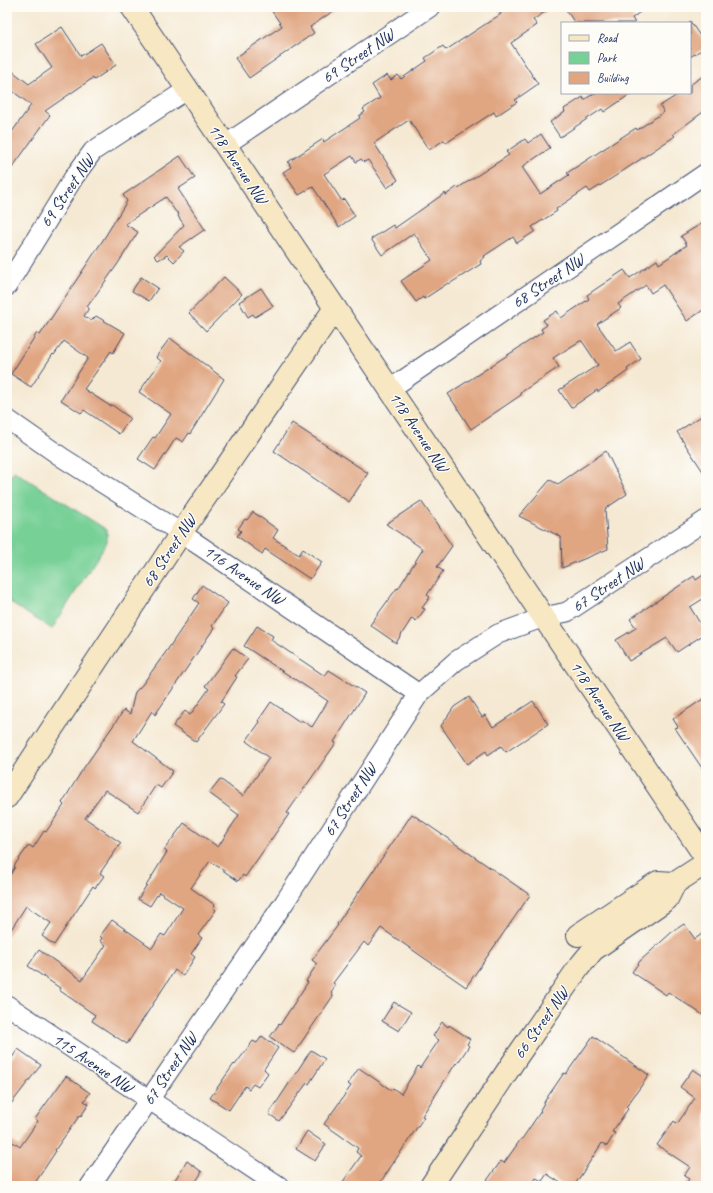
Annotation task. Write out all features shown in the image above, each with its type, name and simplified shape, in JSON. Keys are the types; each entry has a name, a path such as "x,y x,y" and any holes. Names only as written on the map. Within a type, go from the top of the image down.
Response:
{"street":[{"name":"118 Avenue NW","path":"132,7 706,858"},
{"name":"69 Street NW","path":"225,145 430,7"},
{"name":"69 Street NW","path":"7,286 74,177 93,151 188,89"},
{"name":"68 Street NW","path":"390,389 706,173"},
{"name":"68 Street NW","path":"7,797 181,533 335,308"},
{"name":"116 Avenue NW","path":"7,419 63,458 181,533 419,694"},
{"name":"67 Street NW","path":"90,1186 284,903 419,694 456,661 498,634 544,617 567,612 706,520"},
{"name":"66 Street NW","path":"431,1186 516,1058 579,967 593,950 667,899 675,884 706,863"},
{"path":"578,935 658,882 675,884"},
{"name":"115 Avenue NW","path":"7,1006 279,1186"}],"green space":[{"path":"14,471 107,530 107,542 52,629 12,604 7,597 7,482"}],"building":[{"path":"269,7 339,7 310,27 314,33 249,78 235,58 282,26"},
{"path":"496,7 552,7 533,20 537,25 511,43 538,84 515,100 517,102 496,116 494,112 446,143 444,140 429,150 409,120 374,143 398,180 387,188 368,160 364,162 361,159 356,162 352,156 324,174 342,201 344,199 355,216 339,227 313,187 299,195 283,172 291,167 288,162 323,139 324,142 360,118 359,116 365,112 363,109 380,98 372,85 387,75 391,80 398,75 401,79 427,61 425,58 443,46 446,50 501,14"},
{"path":"564,7 647,7 632,18 634,22 574,22"},
{"path":"691,22 706,45 706,47 691,56"},
{"path":"62,27 81,56 101,43 116,65 94,80 93,78 45,111 50,115 7,175 7,139 31,105 7,87 7,67 29,84 52,68 36,44"},
{"path":"706,74 706,110 673,134 675,136 590,192 587,188 556,209 557,211 532,227 535,231 534,232 517,243 513,237 484,256 485,257 480,261 481,264 424,299 423,297 416,302 401,281 432,260 414,233 382,255 371,239 393,225 395,228 445,193 446,195 457,187 458,188 509,155 506,152 525,139 528,143 541,134 550,148 522,167 540,194 569,175 567,173 636,128 637,130 664,112 660,106 678,94 691,94 691,84"},
{"path":"593,94 631,94 604,112 602,109 560,137 550,122 565,112 564,109 583,97 584,100"},
{"path":"180,156 195,178 178,189 206,231 204,230 179,247 184,251 174,262 167,255 158,260 154,256 184,225 178,216 179,214 175,211 166,197 125,224 138,232 87,307 89,308 84,316 91,321 96,316 125,333 113,353 111,351 84,389 110,406 112,405 130,418 119,434 84,410 81,413 61,400 88,358 64,341 54,355 53,354 31,387 11,374 37,333 40,335 103,240 127,201 123,195"},
{"path":"706,221 706,308 687,321 663,285 651,293 646,285 618,304 621,308 597,324 616,351 630,342 641,359 627,369 628,371 598,392 597,390 571,408 559,390 598,365 582,341 580,341 553,358 559,367 520,393 521,395 471,429 448,394 543,332 541,329 547,325 543,320 557,311 561,318 589,299 587,295 624,270 630,278 657,260 659,264 687,245 681,236"},
{"path":"141,277 158,288 149,301 132,291"},
{"path":"224,277 242,294 206,331 189,313"},
{"path":"261,288 273,306 255,317 253,314 248,317 239,302"},
{"path":"170,338 224,379 190,434 189,433 183,442 176,438 155,470 138,459 153,437 155,438 171,414 139,392 161,361 156,357"},
{"path":"706,413 706,476 677,432"},
{"path":"292,423 368,473 349,502 274,451"},
{"path":"606,451 627,494 605,509 608,549 562,568 561,537 519,516 550,480 558,484"},
{"path":"421,501 452,546 437,567 443,571 427,595 430,597 422,608 425,609 416,621 412,618 396,643 370,625 397,588 398,589 423,549 386,524"},
{"path":"253,512 278,530 273,538 299,555 303,549 322,562 310,579 265,549 262,554 237,536 241,531 238,529 245,519 247,520"},
{"path":"706,573 706,597 690,607 706,633 677,652 667,638 629,661 616,640 636,628 630,619 694,576 696,580"},
{"path":"202,585 228,603 212,626 214,628 155,715 152,711 133,741 173,771 161,788 156,785 138,812 105,790 85,818 121,843 100,873 104,876 95,888 93,886 54,945 42,936 51,923 26,906 7,936 7,880 15,867 14,866 29,845 33,848 44,831 46,832 64,805 62,803 83,769 124,710 130,714 135,692 142,685 168,649 199,603 193,599"},
{"path":"257,626 273,636 271,640 325,676 329,670 365,693 334,742 336,743 287,813 289,814 245,877 243,875 238,881 210,861 191,888 215,905 213,908 216,910 198,935 202,938 191,954 195,957 183,976 175,970 127,1044 92,1021 95,1015 28,966 39,950 82,980 106,945 100,941 102,938 100,936 112,920 152,948 161,934 165,936 183,908 159,892 150,906 138,899 167,852 164,850 184,823 218,847 239,815 209,793 220,779 243,796 269,758 246,741 260,722 258,721 271,702 300,722 301,720 312,727 328,701 244,646"},
{"path":"233,648 248,659 235,676 237,677 221,702 224,704 196,742 173,726 185,711 190,715 209,689 205,686"},
{"path":"469,697 482,717 485,715 493,727 533,701 548,724 506,752 501,746 488,755 486,751 467,764 441,726 454,707"},
{"path":"706,697 706,774 675,728 678,727 673,719"},
{"path":"412,814 530,895 466,987 381,928 368,946 364,942 333,983 336,985 331,992 333,996 294,1053 270,1037 279,1024 280,1025 308,982 306,981 317,964 312,960 338,925 337,924"},
{"path":"684,924 695,939 706,931 706,1017 668,992 666,995 632,972 640,961 672,932"},
{"path":"394,1002 411,1012 399,1031 382,1021"},
{"path":"442,1022 470,1039 467,1044 469,1046 457,1064 456,1063 422,1116 424,1117 378,1186 340,1186 361,1156 356,1152 358,1148 324,1124 351,1086 348,1084 359,1068 391,1090 393,1088 401,1094 418,1066 420,1068 439,1040 433,1036"},
{"path":"262,1036 278,1048 264,1069 268,1073 258,1087 253,1084 249,1089 245,1086 229,1110 210,1098 234,1064 235,1065 253,1041 257,1043"},
{"path":"593,1036 649,1075 626,1107 628,1109 612,1132 615,1133 607,1146 602,1143 574,1186 565,1186 547,1174 542,1181 536,1178 531,1186 483,1186 501,1161 504,1163 522,1139 541,1111 540,1110 546,1099"},
{"path":"18,1049 41,1065 7,1109 7,1065"},
{"path":"311,1050 325,1059 309,1084 307,1083 279,1121 269,1114"},
{"path":"693,1069 706,1078 706,1186 684,1186 689,1179 684,1176 690,1167 657,1145 674,1121 677,1124 695,1098 680,1087"},
{"path":"66,1076 90,1093 84,1101 89,1104 55,1150 56,1151 33,1186 7,1186 7,1138 20,1147 38,1121 35,1119"},
{"path":"307,1131 326,1144 315,1161 296,1149"},
{"path":"187,1161 202,1172 193,1186 171,1186"}]}
